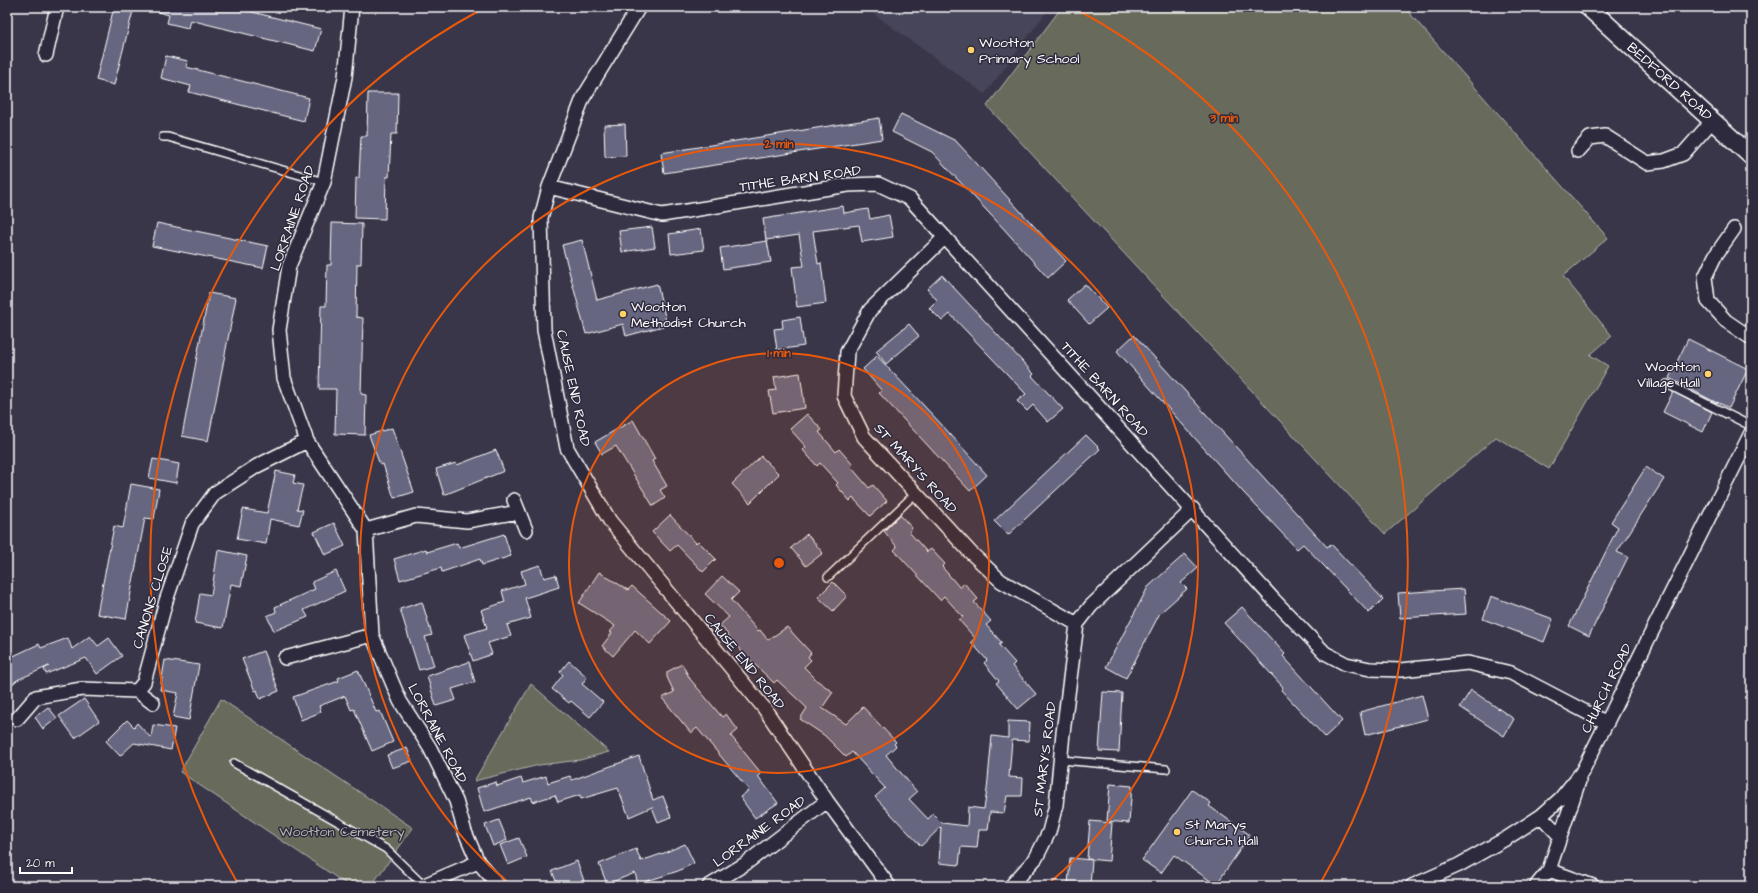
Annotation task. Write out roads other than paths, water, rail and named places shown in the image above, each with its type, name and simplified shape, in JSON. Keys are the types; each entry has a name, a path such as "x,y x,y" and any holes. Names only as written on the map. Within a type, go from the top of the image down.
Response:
{"street":[{"path":"46,55 57,7"},
{"name":"LORRAINE ROAD","path":"352,7 345,77 324,182 289,266 279,330 284,378 307,441 366,530 372,635 400,701 430,748 456,801 465,832 478,862 499,886"},
{"name":"CAUSE END ROAD","path":"639,7 583,98 549,187 541,218 544,330 567,448 610,521 764,708 827,801 888,886"},
{"name":"BEDFORD ROAD","path":"1588,7 1751,156"},
{"path":"1578,151 1590,138 1605,136 1647,163 1664,161 1683,154 1713,120"},
{"name":"TITHE BARN ROAD","path":"549,187 662,215 848,185 878,184 910,198 1304,632 1325,653 1346,664 1370,670 1401,670 1468,663 1511,673 1607,723"},
{"path":"1734,229 1715,256 1705,277 1708,301 1726,321 1751,338"},
{"name":"ST MARY'S ROAD","path":"945,237 870,310 847,352 844,396 864,437 970,552 1001,581 1077,624 1056,806 1049,832 1036,858 1011,886"},
{"name":"CHURCH ROAD","path":"1412,886 1459,865 1507,838 1541,816 1560,799 1582,772 1751,433"},
{"name":"CANONS CLOSE","path":"137,690 144,682 166,602 192,524 215,493 257,466 307,441"},
{"path":"514,500 526,530"},
{"path":"1077,624 1091,606 1192,509"},
{"path":"366,530 416,516 467,521 519,512"},
{"path":"286,658 372,635"},
{"path":"17,719 36,697 82,689 137,690 153,703"},
{"path":"1536,886 1549,870 1582,772"},
{"name":"LORRAINE ROAD","path":"709,886 745,864 827,801"},
{"path":"1541,816 1560,836"},
{"path":"423,886 478,862"},
{"path":"1549,870 1593,886"}],"lane":[{"path":"163,137 168,137 324,182"},
{"path":"1667,384 1751,426"},
{"path":"828,577 916,493"},
{"path":"1061,760 1166,769"},
{"path":"234,763 386,849 423,886"},
{"path":"1546,886 1549,870"}],"place":[{"name":"Wootton Primary School","path":"971,50"},
{"name":"Wootton Methodist Church","path":"623,314"},
{"name":"Wootton Village Hall","path":"1708,374"},
{"name":"St Marys Church Hall","path":"1177,832"}],"park label":[{"name":"Wootton Cemetery","path":"342,831"}]}
